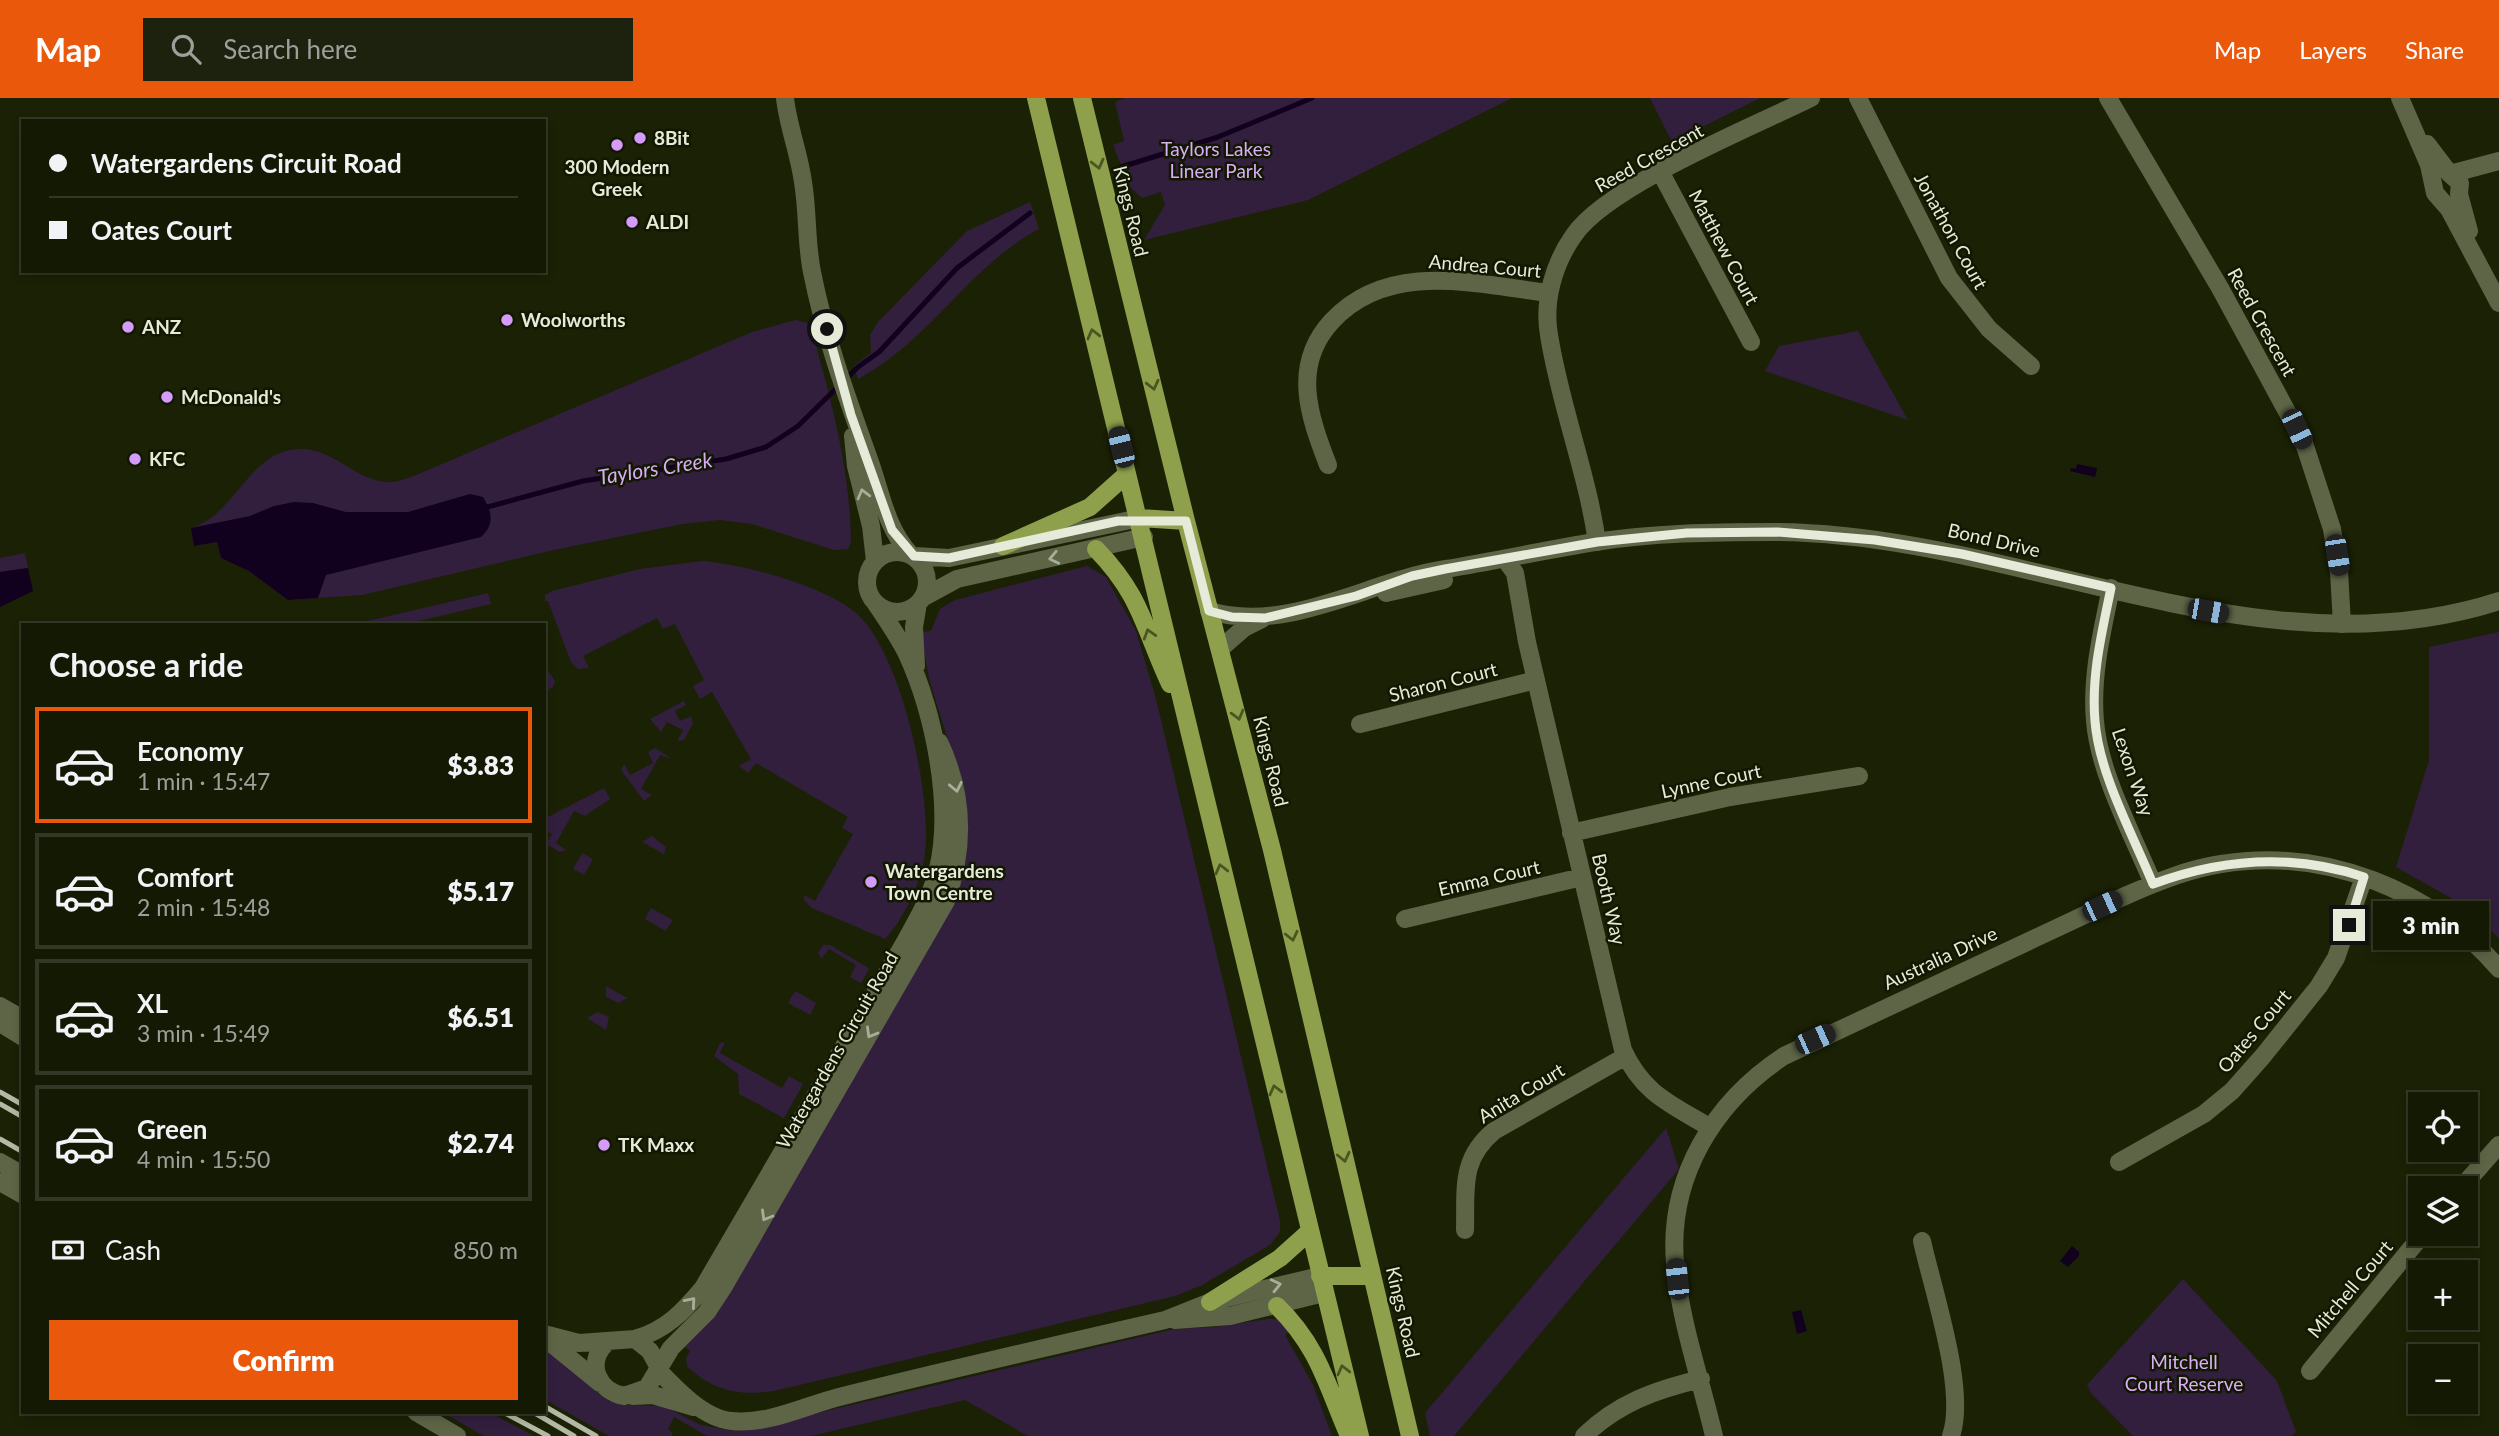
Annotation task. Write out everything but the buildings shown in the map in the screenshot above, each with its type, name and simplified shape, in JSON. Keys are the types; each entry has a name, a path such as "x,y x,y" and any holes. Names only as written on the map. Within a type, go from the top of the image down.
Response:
{"main road":[{"path":"1035,98 1140,519 1185,719 1360,1436"},
{"name":"Kings Road","path":"1082,98 1186,521 1272,849 1410,1436"},
{"path":"1003,546 1090,507 1127,474"},
{"path":"1140,519 1186,521"},
{"path":"1144,537 1186,521"},
{"path":"1096,549 1120,574 1132,592 1185,719"},
{"path":"1210,1302 1280,1258 1309,1232"},
{"path":"1322,1284 1372,1276"},
{"path":"1277,1306 1298,1328 1317,1355 1349,1436"}],"street":[{"name":"Reed Crescent","path":"1597,542 1587,488 1549,334 1549,293 1574,234 1611,201 1811,98"},
{"name":"Jonathon Court","path":"1858,98 1949,278 1989,329 2031,366"},
{"name":"Reed Crescent","path":"2108,98 2220,288 2304,443 2332,529 2339,572 2342,624"},
{"path":"2400,98 2415,128 2437,192 2472,248 2499,303"},
{"path":"784,101 803,184 812,273 827,329 851,415 892,530 925,571 927,580 920,600"},
{"path":"2415,128 2450,174 2458,178 2472,248"},
{"path":"2437,192 2438,177 2496,162"},
{"path":"2437,192 2449,201 2496,162"},
{"name":"Matthew Court","path":"1661,173 1751,342"},
{"name":"Andrea Court","path":"1328,466 1310,418 1305,389 1307,368 1316,342 1343,309 1373,290 1417,281 1453,281 1549,293"},
{"path":"851,415 856,467 871,526 875,561 867,581 868,591 876,604 893,612 902,611 957,579 1144,537"},
{"path":"875,561 891,552 949,558 1140,519"},
{"name":"Bond Drive","path":"1265,618 1356,596 1412,576 1597,542 1687,533 1830,535 1930,547 2242,617 2342,624 2433,617 2499,601"},
{"name":"Booth Way","path":"1505,559 1506,582 1527,642 1626,1056 1637,1077 1655,1095 1709,1127"},
{"name":"Lexon Way","path":"2111,588 2096,665 2095,724 2101,755 2153,884"},
{"name":"Watergardens Circuit Road","path":"916,677 914,627 920,600"},
{"name":"Watergardens Circuit Road","path":"635,1339 657,1332 672,1322 703,1288 925,904 938,869 943,828 941,784 930,724 916,677 902,645 876,604"},
{"path":"1209,611 1232,617 1265,618"},
{"path":"1220,649 1244,628 1265,618"},
{"name":"Sharon Court","path":"1360,724 1536,680"},
{"name":"Watergardens Circuit Road","path":"658,1369 671,1348 707,1312 724,1286 946,901 958,854 958,797 953,775 930,724"},
{"name":"Lynne Court","path":"1572,832 1730,797 1859,776"},
{"name":"Australia Drive","path":"1714,1436 1677,1279 1675,1239 1683,1188 1709,1127 1720,1110 1748,1082 1800,1046 2153,884 2198,869 2242,861 2309,863 2364,877 2427,906 2469,939 2499,969"},
{"name":"Emma Court","path":"1405,919 1582,877"},
{"name":"Oates Court","path":"2119,1162 2178,1132 2204,1114 2232,1091 2263,1056 2319,986 2336,958 2364,877"},
{"path":"0,1006 21,1018"},
{"path":"0,1023 21,1036"},
{"name":"Anita Court","path":"1465,1230 1468,1168 1472,1153 1481,1141 1626,1056"},
{"path":"2472,1176 2499,1146"},
{"path":"0,1162 21,1174"},
{"path":"0,1182 21,1194"},
{"path":"1922,1241 1956,1389 1956,1419 1951,1436"},
{"name":"Mitchell Court","path":"2310,1371 2413,1246"},
{"path":"546,1338 616,1395 653,1395 731,1421 767,1419 836,1398 1165,1320 1210,1302 1322,1284"},
{"path":"1165,1320 1205,1320 1277,1306 1322,1284"},
{"path":"546,1336 579,1343 605,1344 635,1339 650,1351 658,1369 672,1385 707,1412"},
{"path":"602,1385 595,1368 596,1358 605,1344"},
{"path":"632,1396 648,1388 658,1369"},
{"path":"1584,1436 1619,1407 1654,1391 1701,1379"},
{"path":"419,1414 457,1436"}],"green space":[{"name":"Taylors Lakes Linear Park","path":"1125,98 1512,98 1308,200 1144,240 1165,205 1161,192 1142,198 1130,187 1113,145 1124,141 1115,102"},
{"path":"1650,98 1760,98 1672,142"},
{"path":"1030,202 1039,229 992,262 907,344 858,379 854,366 871,353 870,335 878,322 967,231"},
{"path":"796,320 807,323 811,328 832,407 847,487 851,542 848,549 834,550 752,524 720,520 682,524 549,551 362,595 288,600 249,571 221,558 217,542 194,546 191,528 217,513 260,466 286,451 316,451 366,477 379,481 398,481 752,332"},
{"path":"1858,331 1908,420 1765,371 1779,346"},
{"path":"25,553 28,568 0,572 0,558"},
{"path":"702,561 783,578 842,603 856,613 872,632 887,659 910,726 918,761 926,827 925,853 916,888 885,939 812,908 804,900 804,895 815,901 853,834 842,828 848,817 756,763 748,773 739,766 751,759 712,692 700,699 693,686 704,680 675,624 663,629 657,618 583,656 589,668 578,669 571,662 548,601 545,601 545,595 552,591 640,569"},
{"path":"1087,566 1106,577 1136,631 1156,699 1280,1221 1280,1232 1270,1245 1202,1285 1175,1296 774,1391 749,1393 717,1386 687,1366 686,1358 690,1351 684,1346 950,907 958,773 930,682 920,632 931,631 940,609 955,600"},
{"path":"488,593 491,604 410,623 359,623"},
{"path":"2499,632 2499,938 2458,902 2396,867 2429,760 2429,647"},
{"path":"546,668 555,681 553,687 546,691"},
{"path":"684,701 686,705 675,711 680,721 691,716 693,723 684,740 677,741 683,730 667,722 661,732 650,719"},
{"path":"655,748 672,759 660,755 641,789 652,795 644,801 621,770 624,764 630,775 653,763 648,752"},
{"path":"604,788 610,799 585,816 574,811 556,843 566,850 560,852 546,844 552,834 546,830 546,818"},
{"path":"652,836 666,847 664,854 642,842"},
{"path":"582,853 593,859 584,875 573,869"},
{"path":"651,908 673,920 666,931 645,919"},
{"path":"823,945 830,945 869,969 861,983 850,977 856,965 829,949 821,959 818,952"},
{"path":"606,986 627,998 619,1003 606,997"},
{"path":"795,991 816,1003 810,1015 788,1003"},
{"path":"598,1012 609,1017 606,1030 587,1018"},
{"path":"725,1042 720,1053 782,1088 789,1076 803,1084 784,1118 739,1094 738,1074 714,1056 720,1043"},
{"path":"1666,1128 1679,1169 1454,1436 1430,1436 1425,1413"},
{"name":"Mitchell Court Reserve","path":"2183,1279 2277,1381 2296,1432 2292,1436 2133,1436 2091,1393 2087,1385"},
{"path":"1277,1319 1291,1329 1285,1335 1313,1385 1332,1436 1028,1436 965,1400 811,1436 707,1436 674,1417 668,1429 673,1433 671,1436 609,1436 546,1400 546,1350 608,1401 627,1405 663,1406 701,1425 732,1431 745,1430 1174,1329"},
{"path":"446,1414 493,1414 534,1436 484,1436"}],"shaded area":[{"path":"2077,464 2097,468 2095,477 2070,471 2071,468 2076,469"},
{"path":"470,494 483,497 490,513 490,523 481,537 326,575 318,598 288,600 249,571 221,558 217,542 194,546 191,528 250,516 274,506 294,502 313,503 346,512 408,512"},
{"path":"28,568 33,591 0,607 0,572"},
{"path":"2072,1246 2079,1252 2079,1256 2068,1267 2060,1261"},
{"path":"1801,1310 1807,1331 1797,1334 1792,1312"}],"waterway":[{"name":"Taylors Creek","path":"1121,167 1218,137 1312,98"},
{"name":"Taylors Creek","path":"484,508 583,481 726,459 766,447 798,426 858,367 879,352 957,268 1030,213"}],"railway":[{"path":"0,1092 21,1104"},
{"path":"0,1104 21,1116"},
{"path":"0,1139 21,1151"},
{"path":"546,1407 596,1436"},
{"path":"507,1414 548,1436"},
{"path":"536,1414 574,1436"}],"place":[{"name":"8Bit","path":"640,138"},
{"name":"300 Modern Greek","path":"617,145"},
{"name":"ALDI","path":"632,222"},
{"name":"Woolworths","path":"507,320"},
{"name":"ANZ","path":"128,327"},
{"name":"McDonald's","path":"167,397"},
{"name":"KFC","path":"135,459"},
{"name":"Watergardens Town Centre","path":"871,882"},
{"name":"TK Maxx","path":"604,1145"}],"route":[{"path":"827,329 851,415 892,530 910,554 922,559 949,558 1118,521 1186,521 1209,611 1243,618 1265,618 1356,596 1412,576 1445,569 1597,542 1687,533 1777,532 1920,545 2111,588 2096,665 2095,724 2101,755 2153,884 2198,869 2242,861 2290,861 2328,866 2364,877 2349,925"}]}
